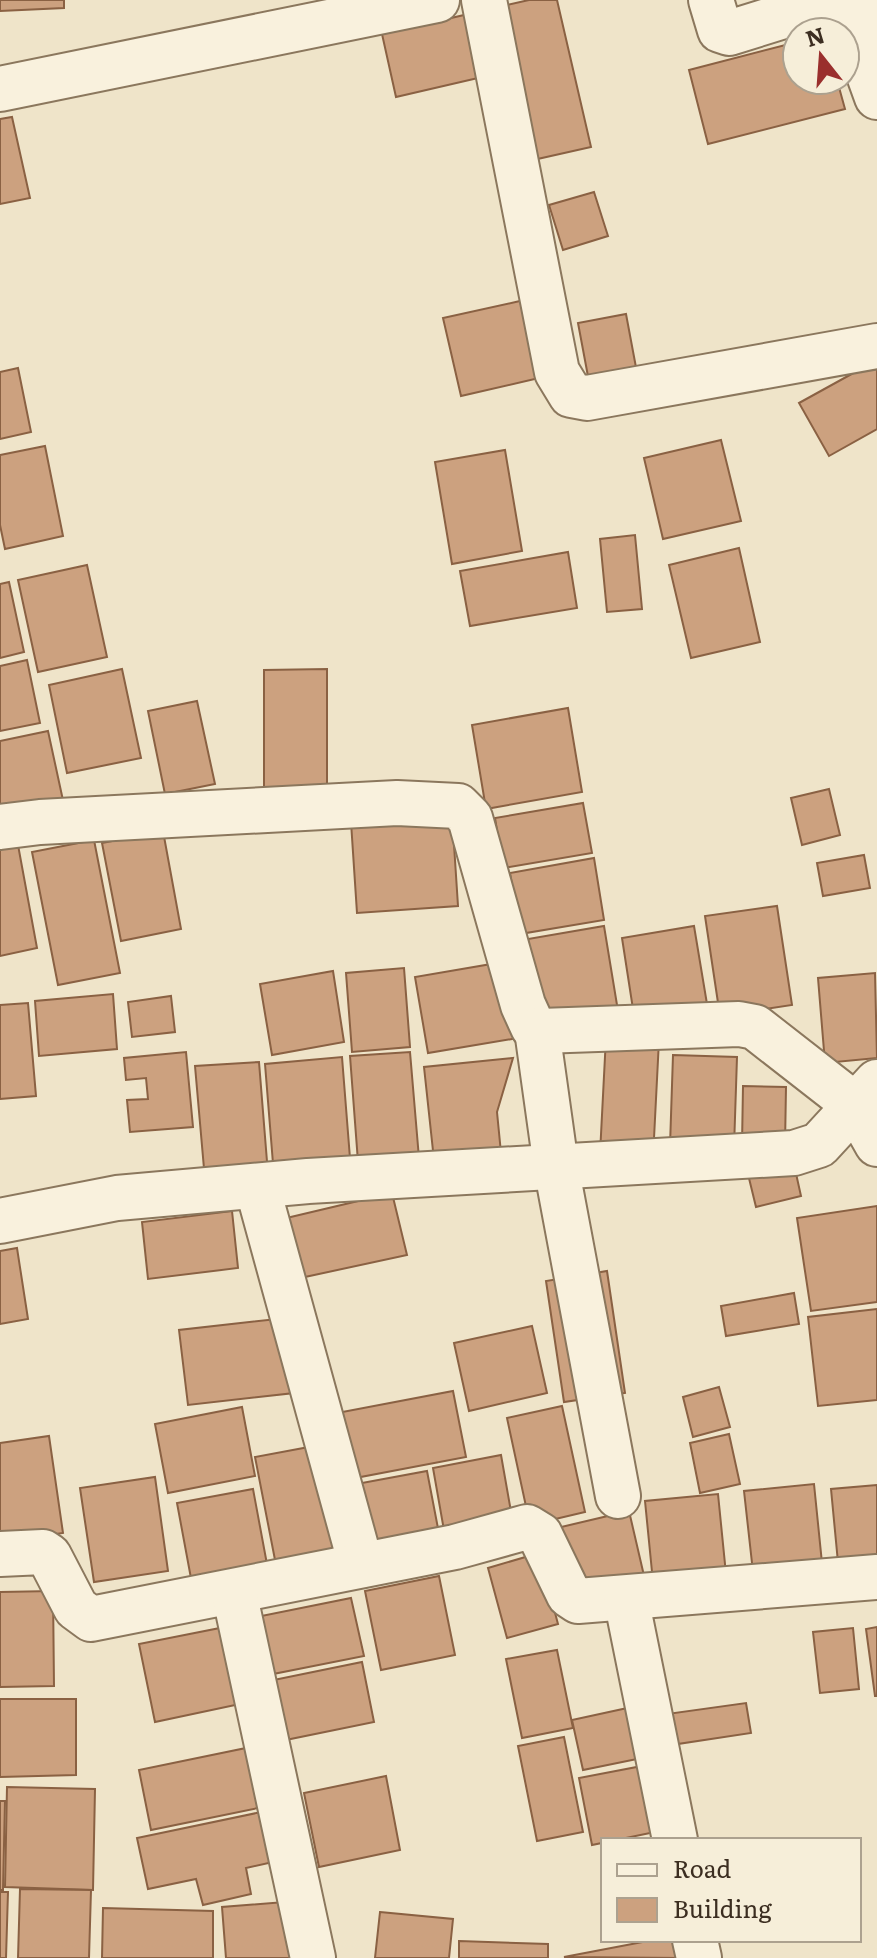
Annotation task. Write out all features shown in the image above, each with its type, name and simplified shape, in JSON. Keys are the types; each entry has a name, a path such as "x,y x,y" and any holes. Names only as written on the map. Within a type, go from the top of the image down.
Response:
{"street":[{"path":"0,89 437,0"},
{"path":"484,0 557,372 571,395 587,398 877,346"},
{"path":"711,0 720,30 729,33 835,0"},
{"path":"859,0 864,61 877,97"},
{"path":"0,827 40,822 397,803 458,806 470,818 523,1005 537,1030 556,1166 618,1496"},
{"path":"537,1030 747,1024 866,1093 877,1144"},
{"path":"0,1221 117,1198 257,1186 794,1153 819,1145 866,1093"},
{"path":"257,1186 361,1565"},
{"path":"0,1554 43,1552 55,1564 76,1608 91,1619 234,1592 527,1527 540,1535 573,1599 626,1598 877,1577"},
{"path":"234,1592 313,1958"},
{"path":"626,1598 675,1838"}],"building":[{"path":"0,0 64,0 64,8 0,11"},
{"path":"529,0 557,0 591,147 533,160 498,7"},
{"path":"477,12 491,75 396,97 382,34"},
{"path":"781,46 781,96 841,96 845,109 708,144 689,70"},
{"path":"12,117 30,198 0,204 0,119"},
{"path":"594,192 608,236 563,250 549,205"},
{"path":"520,301 539,378 461,396 443,318"},
{"path":"626,314 638,378 590,387 578,323"},
{"path":"877,360 877,429 829,456 799,403"},
{"path":"18,368 31,432 0,439 0,372"},
{"path":"721,440 741,521 663,539 644,458"},
{"path":"45,446 63,536 5,549 0,525 0,455"},
{"path":"505,450 522,551 452,564 435,462"},
{"path":"635,535 642,609 607,612 600,539"},
{"path":"739,548 760,642 691,658 669,565"},
{"path":"568,552 577,608 470,626 460,571"},
{"path":"87,565 107,657 38,672 18,580"},
{"path":"9,582 24,652 0,658 0,584"},
{"path":"27,660 40,723 0,731 0,666"},
{"path":"122,669 141,758 67,773 49,685"},
{"path":"327,669 327,791 264,792 264,670"},
{"path":"197,701 215,784 165,794 148,711"},
{"path":"568,708 582,792 486,809 472,725"},
{"path":"48,731 64,805 0,818 0,741"},
{"path":"829,789 840,835 802,845 791,798"},
{"path":"583,803 592,853 503,868 495,818"},
{"path":"452,814 458,906 357,913 351,822"},
{"path":"163,831 181,929 121,941 102,843"},
{"path":"94,840 120,973 58,985 32,852"},
{"path":"18,845 37,948 0,956 0,849"},
{"path":"864,855 870,888 823,896 817,863"},
{"path":"594,858 604,920 520,934 510,873"},
{"path":"777,906 792,1005 720,1016 705,916"},
{"path":"604,926 618,1011 542,1024 528,939"},
{"path":"694,926 708,1010 635,1022 622,938"},
{"path":"509,961 524,1037 428,1053 415,977"},
{"path":"404,968 410,1047 352,1052 346,973"},
{"path":"333,971 344,1042 272,1055 260,984"},
{"path":"875,973 877,1058 825,1063 818,978"},
{"path":"113,994 117,1049 39,1056 35,1001"},
{"path":"171,996 175,1032 132,1037 128,1002"},
{"path":"28,1003 36,1096 0,1099 0,1005"},
{"path":"606,1037 659,1040 653,1158 600,1154"},
{"path":"186,1052 193,1127 130,1132 127,1100 148,1099 146,1078 126,1080 124,1058"},
{"path":"410,1052 420,1170 359,1175 350,1056"},
{"path":"673,1055 737,1057 734,1148 670,1146"},
{"path":"342,1057 351,1171 274,1176 265,1064"},
{"path":"513,1058 497,1112 501,1153 434,1160 424,1067"},
{"path":"259,1062 268,1174 205,1180 195,1066"},
{"path":"743,1086 786,1087 785,1146 742,1145"},
{"path":"793,1160 801,1196 756,1207 747,1170"},
{"path":"392,1193 407,1255 291,1280 278,1220"},
{"path":"877,1206 877,1302 811,1311 797,1218"},
{"path":"232,1211 238,1268 148,1279 142,1222"},
{"path":"17,1248 28,1319 0,1324 0,1251"},
{"path":"607,1271 625,1393 564,1402 546,1281"},
{"path":"794,1293 799,1324 726,1336 721,1306"},
{"path":"877,1309 877,1400 818,1406 808,1317"},
{"path":"286,1318 294,1393 188,1405 179,1330"},
{"path":"532,1326 547,1393 469,1411 454,1343"},
{"path":"719,1387 730,1427 693,1437 683,1397"},
{"path":"453,1391 466,1457 350,1479 337,1413"},
{"path":"562,1406 585,1512 530,1525 507,1418"},
{"path":"242,1407 255,1476 168,1493 155,1424"},
{"path":"729,1434 740,1484 700,1493 690,1443"},
{"path":"49,1436 63,1533 0,1542 0,1443"},
{"path":"325,1444 345,1552 276,1565 255,1457"},
{"path":"501,1455 513,1523 445,1536 433,1468"},
{"path":"427,1471 441,1544 365,1559 351,1485"},
{"path":"155,1477 168,1571 94,1582 80,1488"},
{"path":"814,1484 823,1573 754,1581 744,1491"},
{"path":"877,1485 877,1569 839,1573 831,1489"},
{"path":"253,1489 269,1575 193,1589 177,1503"},
{"path":"718,1494 727,1584 654,1592 645,1501"},
{"path":"629,1511 645,1580 574,1597 557,1528"},
{"path":"539,1553 558,1624 507,1638 488,1568"},
{"path":"439,1576 455,1655 381,1670 365,1591"},
{"path":"53,1591 54,1686 0,1687 0,1592"},
{"path":"351,1598 364,1656 258,1677 247,1619"},
{"path":"225,1627 240,1704 155,1722 139,1644"},
{"path":"877,1627 877,1696 875,1696 866,1629"},
{"path":"853,1628 859,1689 820,1693 813,1632"},
{"path":"557,1650 573,1728 522,1738 506,1659"},
{"path":"362,1662 374,1722 271,1743 259,1683"},
{"path":"0,1699 76,1699 76,1775 0,1777"},
{"path":"746,1703 751,1733 671,1745 667,1714"},
{"path":"632,1707 642,1758 583,1770 572,1720"},
{"path":"564,1737 583,1832 537,1841 518,1746"},
{"path":"246,1748 258,1808 151,1830 139,1770"},
{"path":"642,1766 655,1832 626,1838 601,1838 601,1843 592,1845 579,1778"},
{"path":"386,1776 400,1850 319,1867 304,1793"},
{"path":"7,1787 95,1789 93,1890 5,1887"},
{"path":"0,1801 5,1801 3,1890 0,1890"},
{"path":"271,1810 282,1860 246,1868 251,1894 203,1905 196,1879 148,1889 137,1838"},
{"path":"20,1889 91,1890 89,1958 18,1958"},
{"path":"0,1892 8,1892 6,1958 0,1958"},
{"path":"297,1901 301,1958 226,1958 222,1907"},
{"path":"103,1908 213,1911 213,1958 102,1958"},
{"path":"380,1912 453,1919 449,1958 375,1958"},
{"path":"459,1941 548,1944 548,1958 459,1958"},
{"path":"643,1942 679,1942 683,1958 564,1957"}]}
